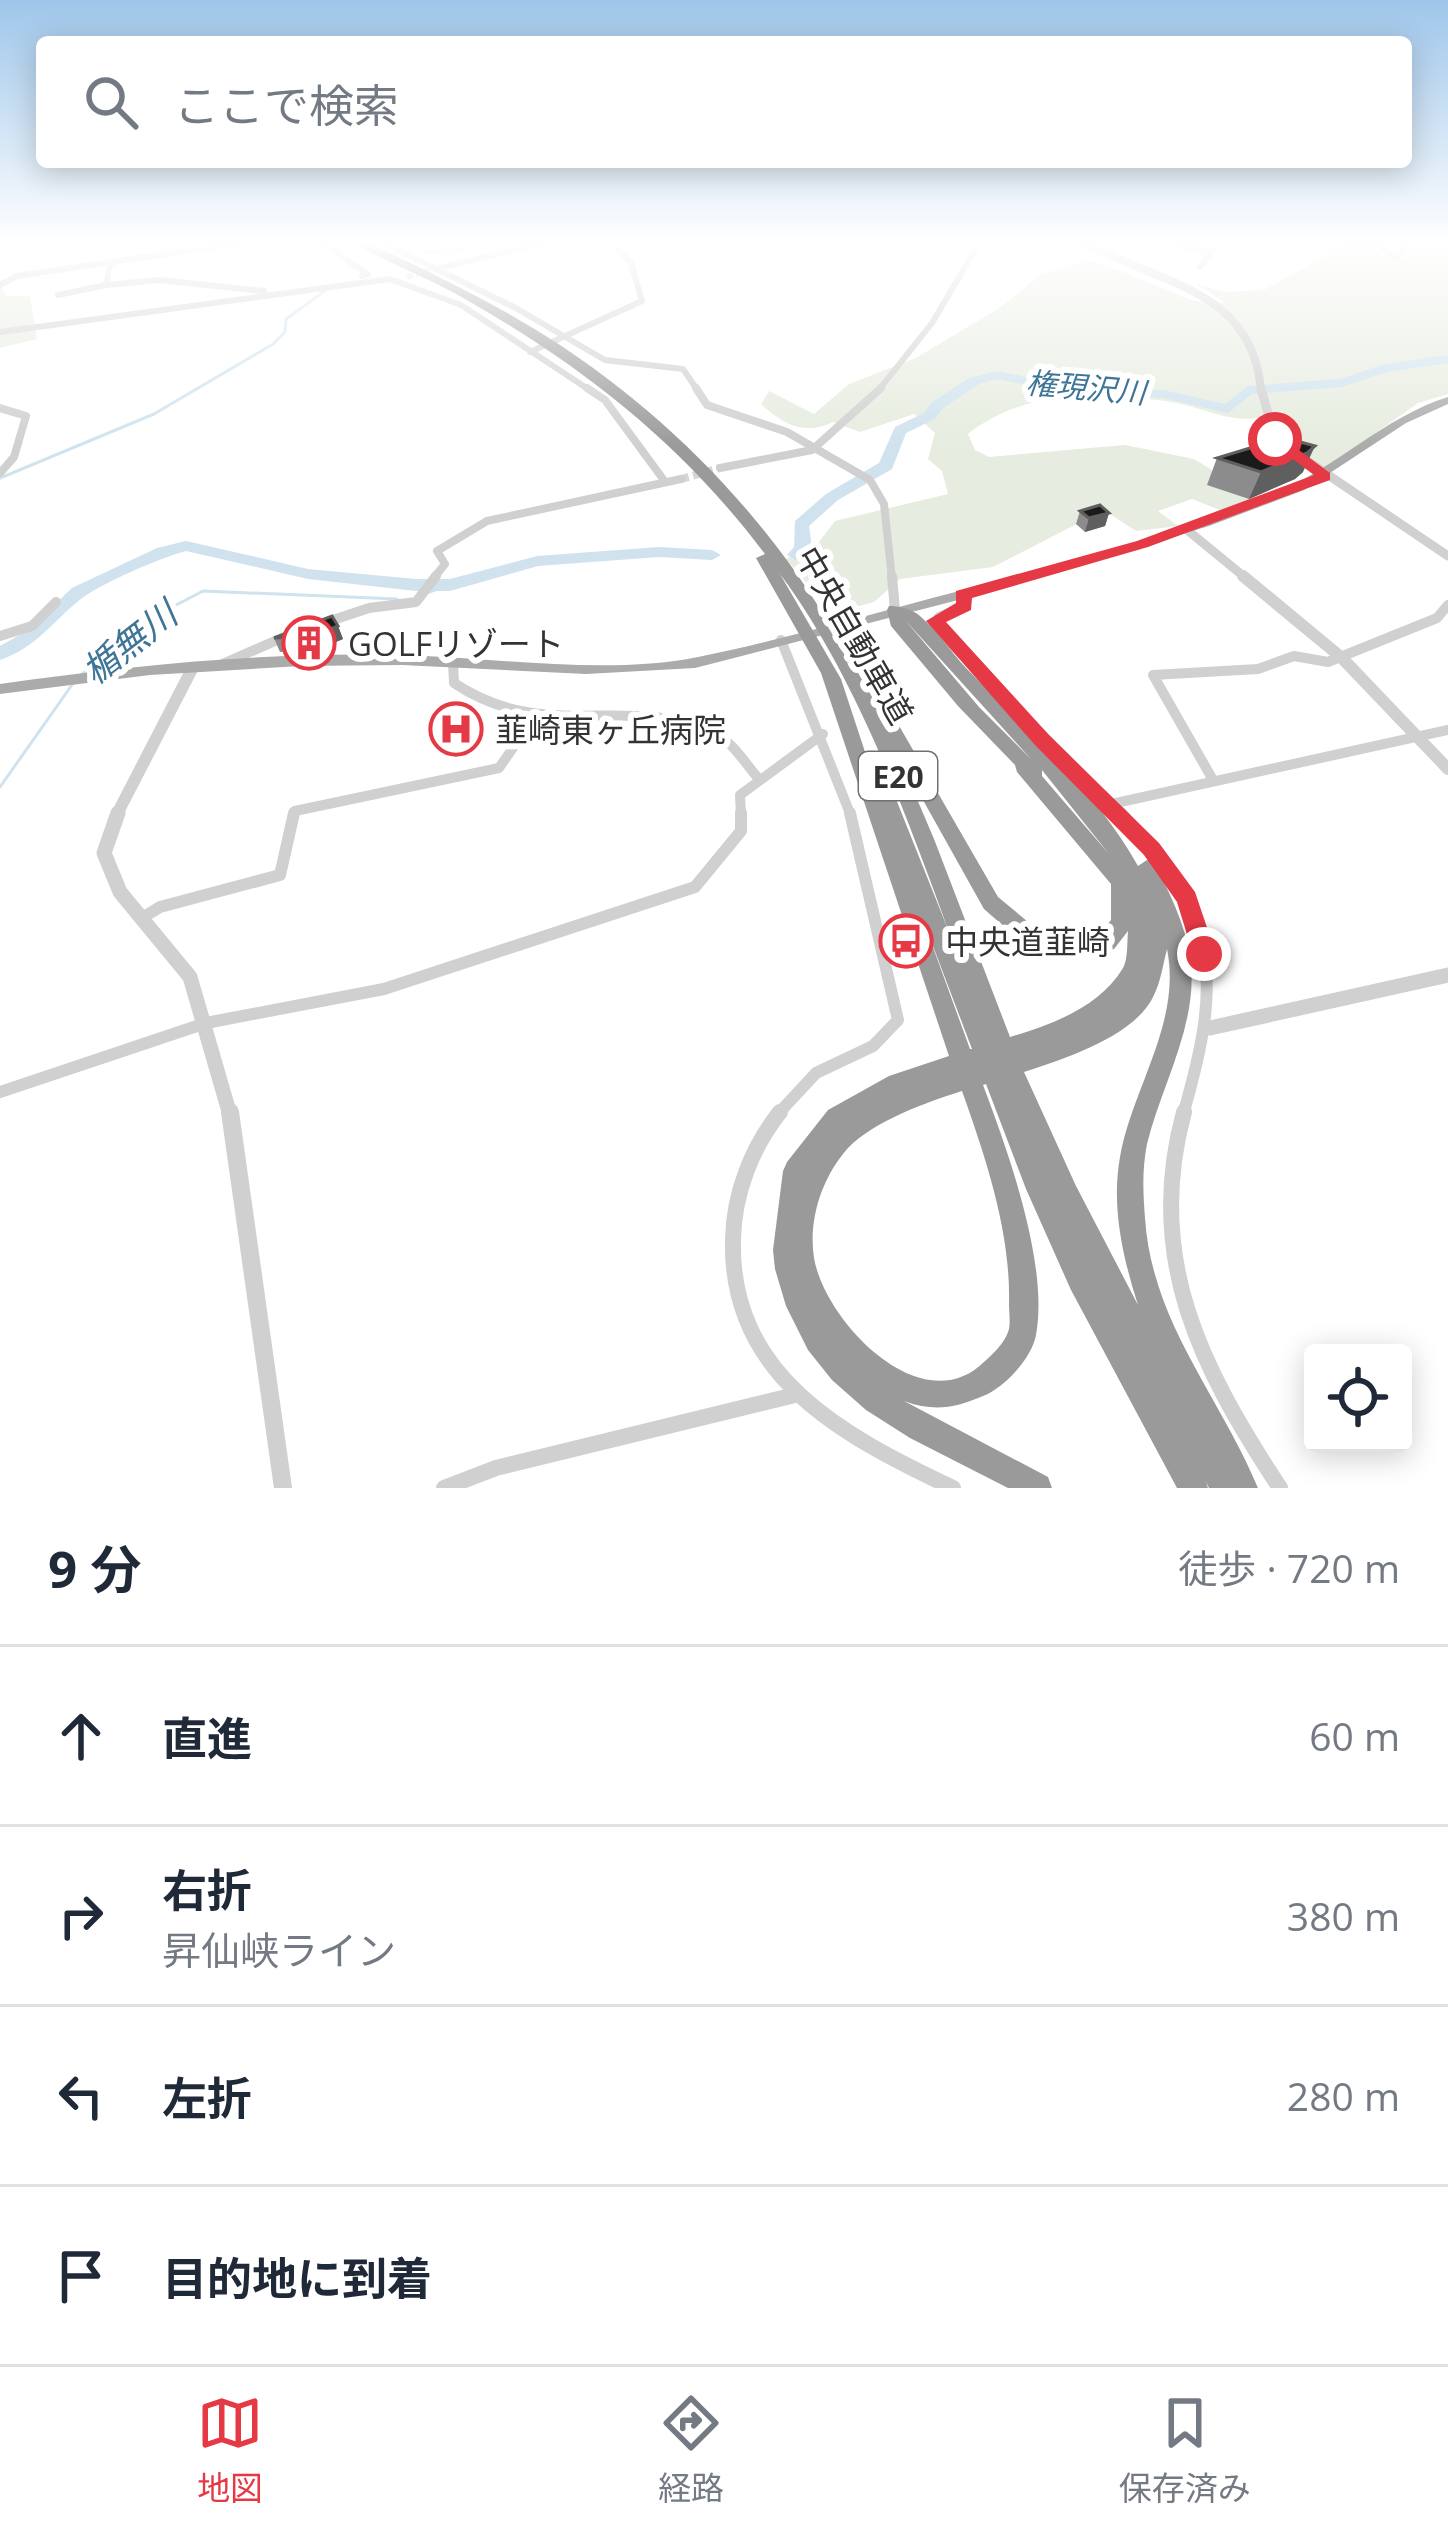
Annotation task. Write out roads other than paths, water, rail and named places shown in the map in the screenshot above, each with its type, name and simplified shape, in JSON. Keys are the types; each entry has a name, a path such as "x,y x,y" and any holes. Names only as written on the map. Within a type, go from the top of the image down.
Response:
{"highway":[{"name":"中央自動車道","path":"473,309 536,343 664,440 769,566 829,671 894,814 1034,1180 1193,1488"},
{"name":"中央自動車道","path":"490,309 530,330 641,406 729,495 809,605 888,752 1056,1172 1104,1270 1226,1488"},
{"path":"809,605 910,755 991,903 1032,938 1058,947 1106,942 1122,922 1121,882 973,699"},
{"path":"895,610 897,622 1147,869 1172,918 1182,952 1184,992 1133,1147 1132,1228 1154,1318 1243,1488"},
{"path":"829,671 993,1145 1023,1263 1022,1336 979,1385 938,1395 898,1384 870,1368 833,1332 802,1264 801,1234 811,1181 840,1139 896,1099 940,1077"},
{"path":"973,699 1129,865 1154,918 1152,978 1135,1004 1104,1028 940,1077 892,1082 858,1103 814,1144 787,1204 789,1281 813,1335 856,1384 939,1438 1036,1488"}],"main road":[{"path":"0,689 218,666 352,659 666,667 962,595 1186,529 1325,476 1360,454 1393,422 1448,400"}],"street":[{"path":"0,331 179,309"},
{"path":"468,309 605,400 663,479"},
{"path":"513,309 616,364 683,369 707,405 787,432 866,477 884,503 895,610"},
{"path":"532,351 630,309"},
{"path":"719,468 814,448 845,426 943,309"},
{"path":"1221,309 1249,338 1269,431 1290,453 1448,556"},
{"path":"0,408 23,413 26,422 14,457 0,473"},
{"path":"311,627 421,598 446,564 437,551 487,521 663,479 681,479"},
{"path":"1186,529 1342,658 1448,770"},
{"path":"962,595 965,606 939,617 934,626 1152,849 1187,898 1204,954 1210,1028 1175,1143 1170,1255 1214,1380 1280,1488"},
{"path":"0,635 32,626 56,602"},
{"path":"1213,780 1153,675 1258,669 1294,656 1328,662 1437,618 1448,605"},
{"path":"218,666 289,635"},
{"path":"786,638 823,734 868,877 898,1020 889,1039 815,1074 780,1110 739,1189 731,1265 738,1303 754,1342 795,1395 878,1455 953,1488"},
{"path":"453,662 454,683 470,698 510,712 551,718 700,728 717,733 758,778"},
{"path":"192,669 115,819 104,853 120,892 190,977 206,1023 230,1113 283,1488"},
{"path":"142,918 160,907 280,875 295,811 500,768 515,746 541,736 551,718"},
{"path":"1107,805 1448,730"},
{"path":"0,1092 206,1023 384,989 695,887 741,831 740,795 823,734"},
{"path":"1210,1028 1448,975"},
{"path":"444,1488 496,1468 795,1395"}],"waterway":[{"path":"0,478 154,414 273,344 285,332 286,319 299,309"},
{"name":"権現沢川","path":"796,555 803,548 801,525 832,497 886,466 900,430 930,416 936,406 974,381 997,375 1083,392 1163,394 1228,409 1248,390 1342,383 1385,368 1448,359"},
{"name":"権現沢川","path":"0,654 32,636 78,592 186,546 308,574 416,585 450,585 537,561 659,552 712,555"},
{"name":"楯無川","path":"429,592 450,585"},
{"name":"楯無川","path":"81,675 153,617 203,591 397,599"},
{"name":"楯無川","path":"0,787 74,682"}],"tunnel":[{"path":"681,479 720,468"}],"place":[{"name":"GOLFリゾート","path":"309,643"},
{"name":"韮崎東ヶ丘病院","path":"456,729"},
{"name":"中央道韮崎","path":"906,941"}]}
